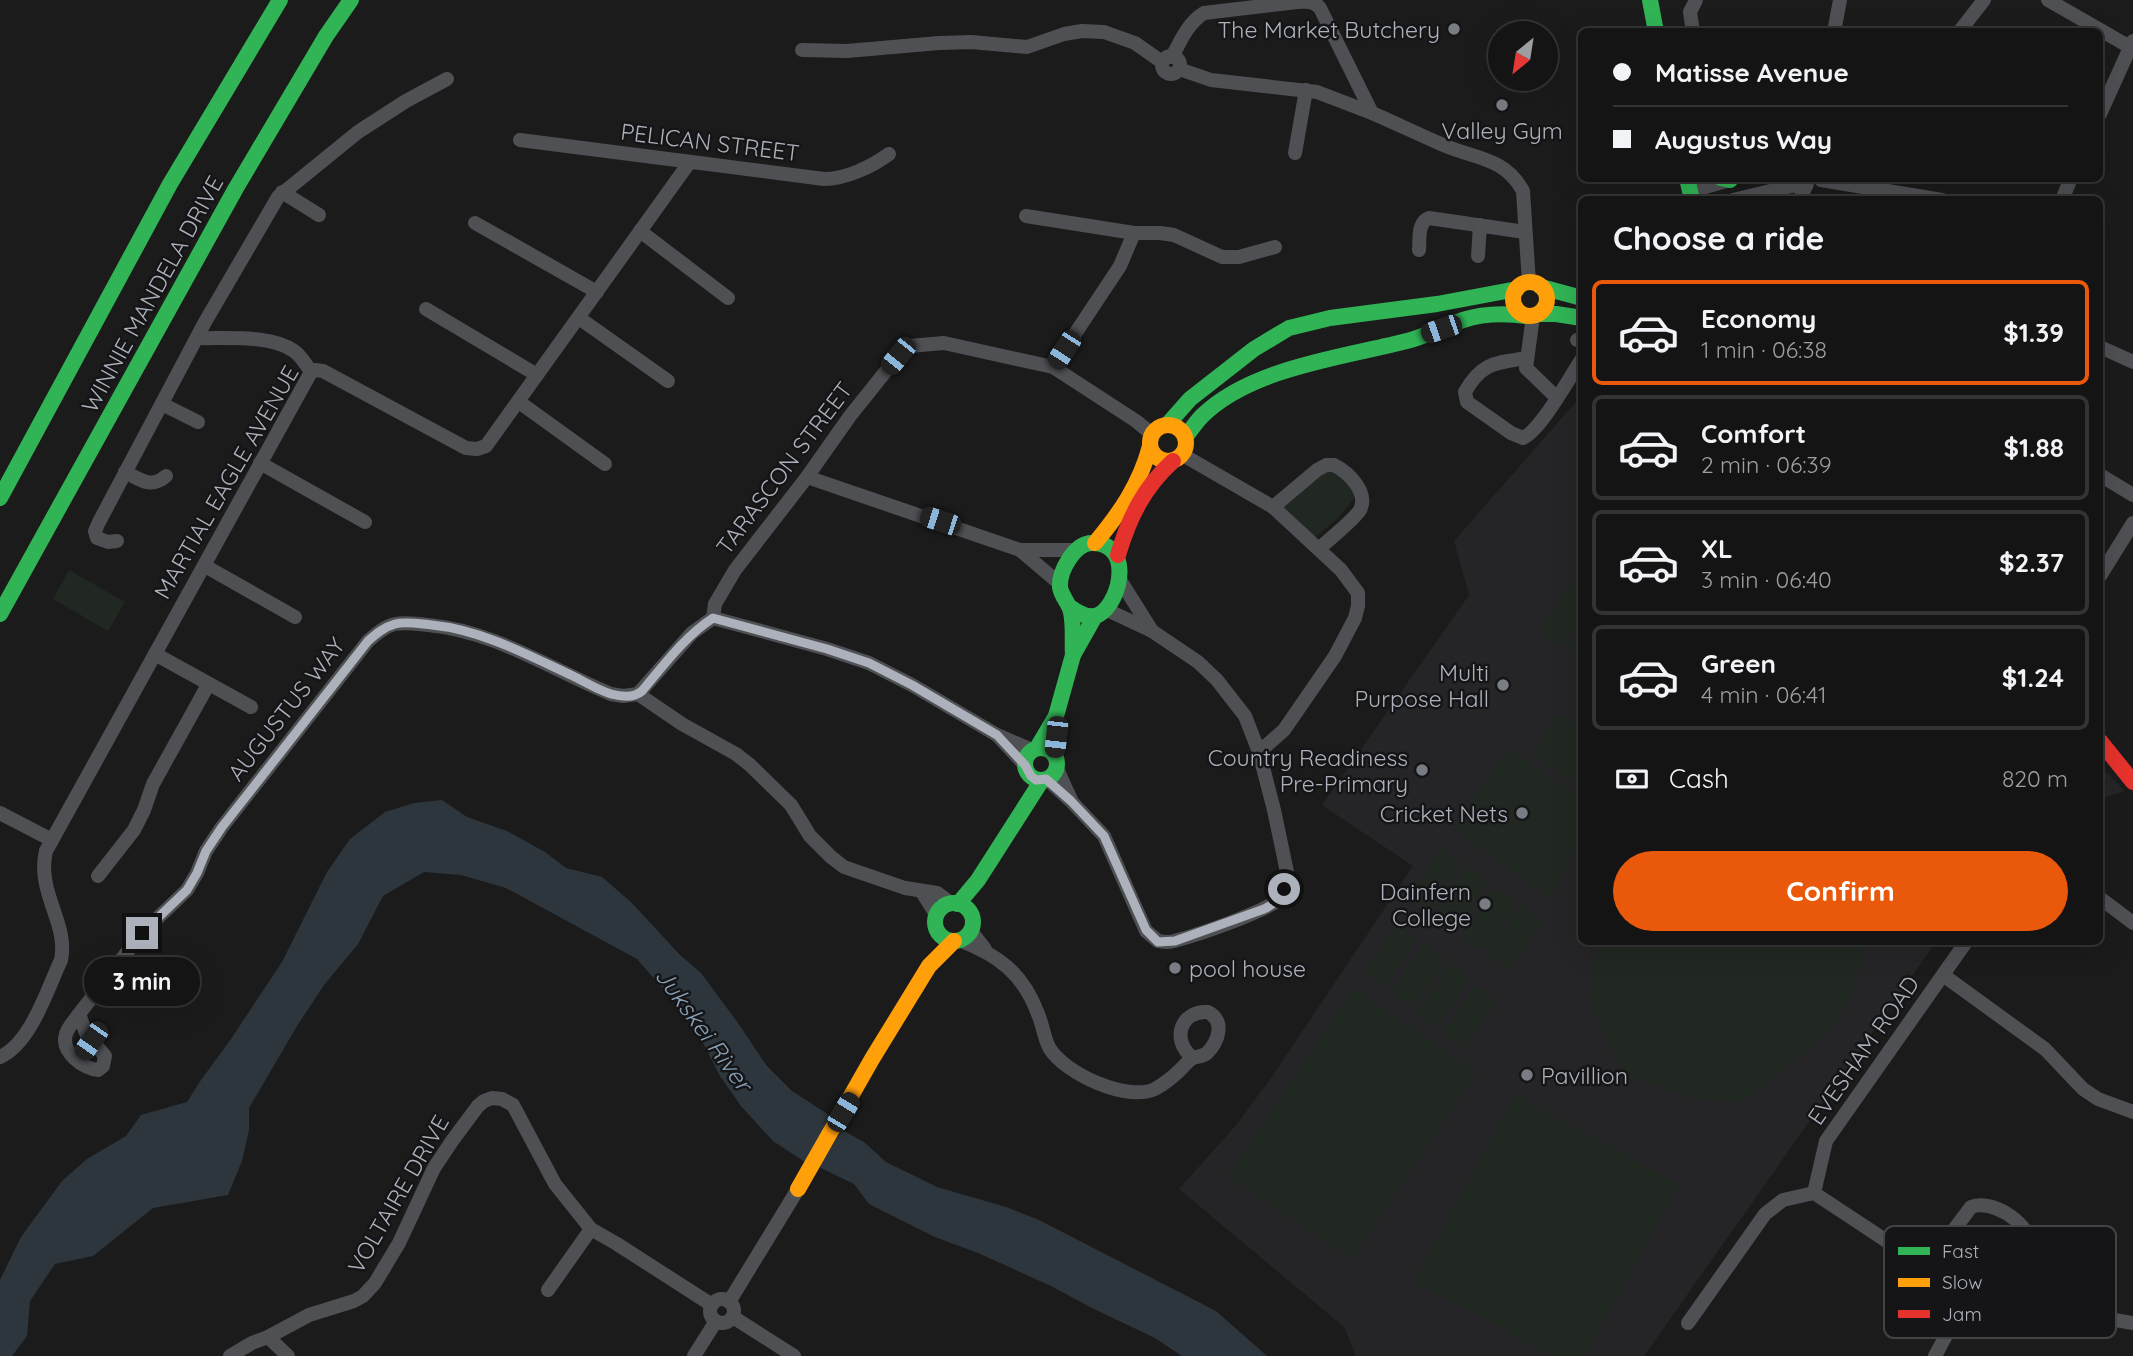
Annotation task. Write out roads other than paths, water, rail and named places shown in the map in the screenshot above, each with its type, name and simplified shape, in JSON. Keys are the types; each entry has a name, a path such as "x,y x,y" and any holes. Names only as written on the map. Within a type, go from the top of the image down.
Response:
{"street":[{"name":"WINNIE MANDELA DRIVE","path":"0,498 170,184 280,0"},
{"name":"WINNIE MANDELA DRIVE","path":"0,614 236,188 326,36 351,0"},
{"path":"1650,0 1655,28"},
{"path":"1692,28 1690,12 1696,0"},
{"path":"1835,28 1840,0"},
{"path":"1962,28 1984,0"},
{"path":"2048,0 2101,28"},
{"path":"1171,63 1187,28 1204,13 1310,1 1320,8 1372,113"},
{"path":"2103,29 2132,44 2103,107"},
{"path":"802,50 847,51 971,42 1027,47 1063,34 1104,32 1135,43 1171,63 1211,80 1306,90 1329,96 1422,134 1439,144 1475,154 1513,175 1523,191 1529,286"},
{"path":"117,541 97,538 95,531 197,338 282,192 372,122 447,79"},
{"path":"1295,153 1306,90"},
{"name":"PELICAN STREET","path":"520,140 824,179 836,179 855,172 888,154"},
{"name":"MARTIAL EAGLE AVENUE","path":"0,1057 12,1050 25,1035 61,960 62,938 44,879 43,863 46,851 311,372 323,371 471,449 486,446 689,163"},
{"path":"1690,190 1720,182"},
{"path":"1750,196 1807,182"},
{"path":"1818,182 1914,196"},
{"path":"282,192 319,215"},
{"path":"1026,216 1134,233 1174,235 1222,257 1239,257 1275,247"},
{"path":"1419,250 1421,225 1426,219 1525,232"},
{"path":"475,223 597,292"},
{"path":"1478,256 1480,225"},
{"path":"640,231 728,298"},
{"path":"1053,367 1120,266 1134,233"},
{"path":"1529,286 1547,296 1543,311 1533,315 1517,310 1514,305 1514,294 1529,286"},
{"path":"1095,543 1135,489 1144,471 1156,430 1167,425 1200,391 1254,349 1289,328 1330,318 1437,304 1529,286 1578,297"},
{"path":"1437,304 1441,329"},
{"path":"426,309 537,375"},
{"path":"1185,437 1191,427 1208,411 1244,388 1300,367 1411,340 1484,315 1556,314 1578,317"},
{"path":"1533,315 1526,358 1527,371 1556,397"},
{"path":"579,318 668,381"},
{"path":"197,338 280,344 299,355 311,372"},
{"name":"TARASCON STREET","path":"638,694 676,650 699,627 713,618 715,604 735,570 850,416 909,346 944,343 1053,367 1136,421 1151,440"},
{"path":"2103,348 2133,362"},
{"path":"1526,358 1494,363 1474,377 1465,392 1467,402 1511,433 1523,438 1540,422 1578,365"},
{"path":"519,402 605,464"},
{"path":"162,404 198,422"},
{"path":"929,966 943,908 955,904 978,880 1014,821 1050,770 1056,716 1073,654 1120,580 1118,555 1124,531 1143,494 1163,470 1178,458 1186,443 1178,428 1167,425"},
{"path":"1151,440 1152,452 1161,460 1178,458 1273,507 1341,570 1358,593 1355,618 1335,656 1284,730 1259,752"},
{"path":"260,463 365,522"},
{"path":"1273,507 1322,467 1334,465 1349,476 1361,495 1359,511 1319,550"},
{"path":"125,472 150,483 156,483 166,476"},
{"path":"807,477 1020,550 1076,550"},
{"path":"2103,477 2133,495"},
{"path":"2103,571 2133,523"},
{"path":"1073,654 1070,607 1060,584 1070,560 1082,545 1095,543 1112,549 1118,555"},
{"path":"1020,550 1060,584"},
{"path":"205,566 295,617"},
{"path":"1120,580 1152,631"},
{"path":"1030,759 1044,748 1050,770 1071,801 1104,836 1146,930 1158,942 1175,941 1206,931 1264,909 1281,897 1287,872 1259,752 1245,716 1217,680 1190,656 1152,631 1100,612 1086,615 1070,607"},
{"path":"713,618 869,663 997,735 1030,759 1036,780 1050,770"},
{"name":"AUGUSTUS WAY","path":"78,1060 65,1043 67,1031 79,1014 142,933 187,890 206,851 222,827 368,641 394,624 440,626 476,634 523,652 611,694 638,694 743,760 791,805 815,841 845,867 870,878 922,892 937,893 955,904"},
{"path":"155,654 251,707"},
{"path":"98,876 134,830 153,784 208,685"},
{"path":"1014,821 1030,759 1056,716"},
{"path":"2103,745 2133,782"},
{"path":"0,813 52,840"},
{"path":"729,1302 929,966 964,932 978,880"},
{"path":"922,892 945,938 964,932"},
{"path":"2103,900 2133,923"},
{"path":"955,904 967,908 964,932"},
{"path":"964,932 1023,983 1035,1005 1050,1049 1068,1068 1081,1076 1135,1093 1156,1088 1193,1058"},
{"name":"EVESHAM ROAD","path":"1814,1193 1826,1141 1964,945"},
{"path":"1943,975 2045,1049 2083,1090 2098,1099 2133,1112"},
{"path":"79,1014 86,1034 104,1056 103,1066 96,1071 78,1060 91,1041"},
{"name":"VOLTAIRE DRIVE","path":"268,1337 309,1315 363,1296 375,1283 393,1254 435,1168 452,1141 478,1106 492,1098 502,1099 513,1105 555,1184 591,1229 712,1305"},
{"path":"1688,1323 1765,1214 1783,1200 1814,1193 1884,1239"},
{"path":"1957,1226 1971,1207 1978,1205 1997,1209 2021,1226"},
{"path":"548,1290 591,1229"},
{"path":"720,1300 729,1302 734,1310 733,1317 727,1322 716,1321 711,1315 712,1305 720,1300"},
{"path":"733,1317 794,1356"},
{"path":"694,1356 716,1321"},
{"path":"230,1356 268,1337 288,1356"},
{"path":"1935,1356 1945,1338"}],"water":[{"name":"Jukskei River","path":"442,800 467,817 507,831 545,852 566,868 602,877 631,902 680,955 701,973 766,1065 792,1091 829,1115 811,1166 773,1141 741,1106 678,1006 637,959 506,888 461,875 424,872 383,896 358,944 324,985 297,1026 249,1108 249,1130 242,1161 228,1195 153,1208 93,1256 55,1264 30,1301 27,1336 12,1356 0,1356 0,1280 21,1237 62,1181 87,1159 126,1136 141,1115 187,1102 282,962 327,872 350,839 385,812 414,803"},
{"path":"842,1130 864,1142 886,1162 937,1187 1006,1207 1039,1220 1216,1311 1267,1356 1182,1356 1155,1338 1051,1286 935,1237 869,1204 854,1184 819,1167"}],"place":[{"name":"The Market Butchery","path":"1454,29"},
{"name":"Valley Gym","path":"1502,105"},
{"name":"Multi Purpose Hall","path":"1503,685"},
{"name":"Country Readiness Pre-Primary","path":"1422,770"},
{"name":"Cricket Nets","path":"1522,813"},
{"name":"Dainfern College","path":"1485,904"},
{"name":"pool house","path":"1175,968"},
{"name":"Pavillion","path":"1527,1075"}]}
